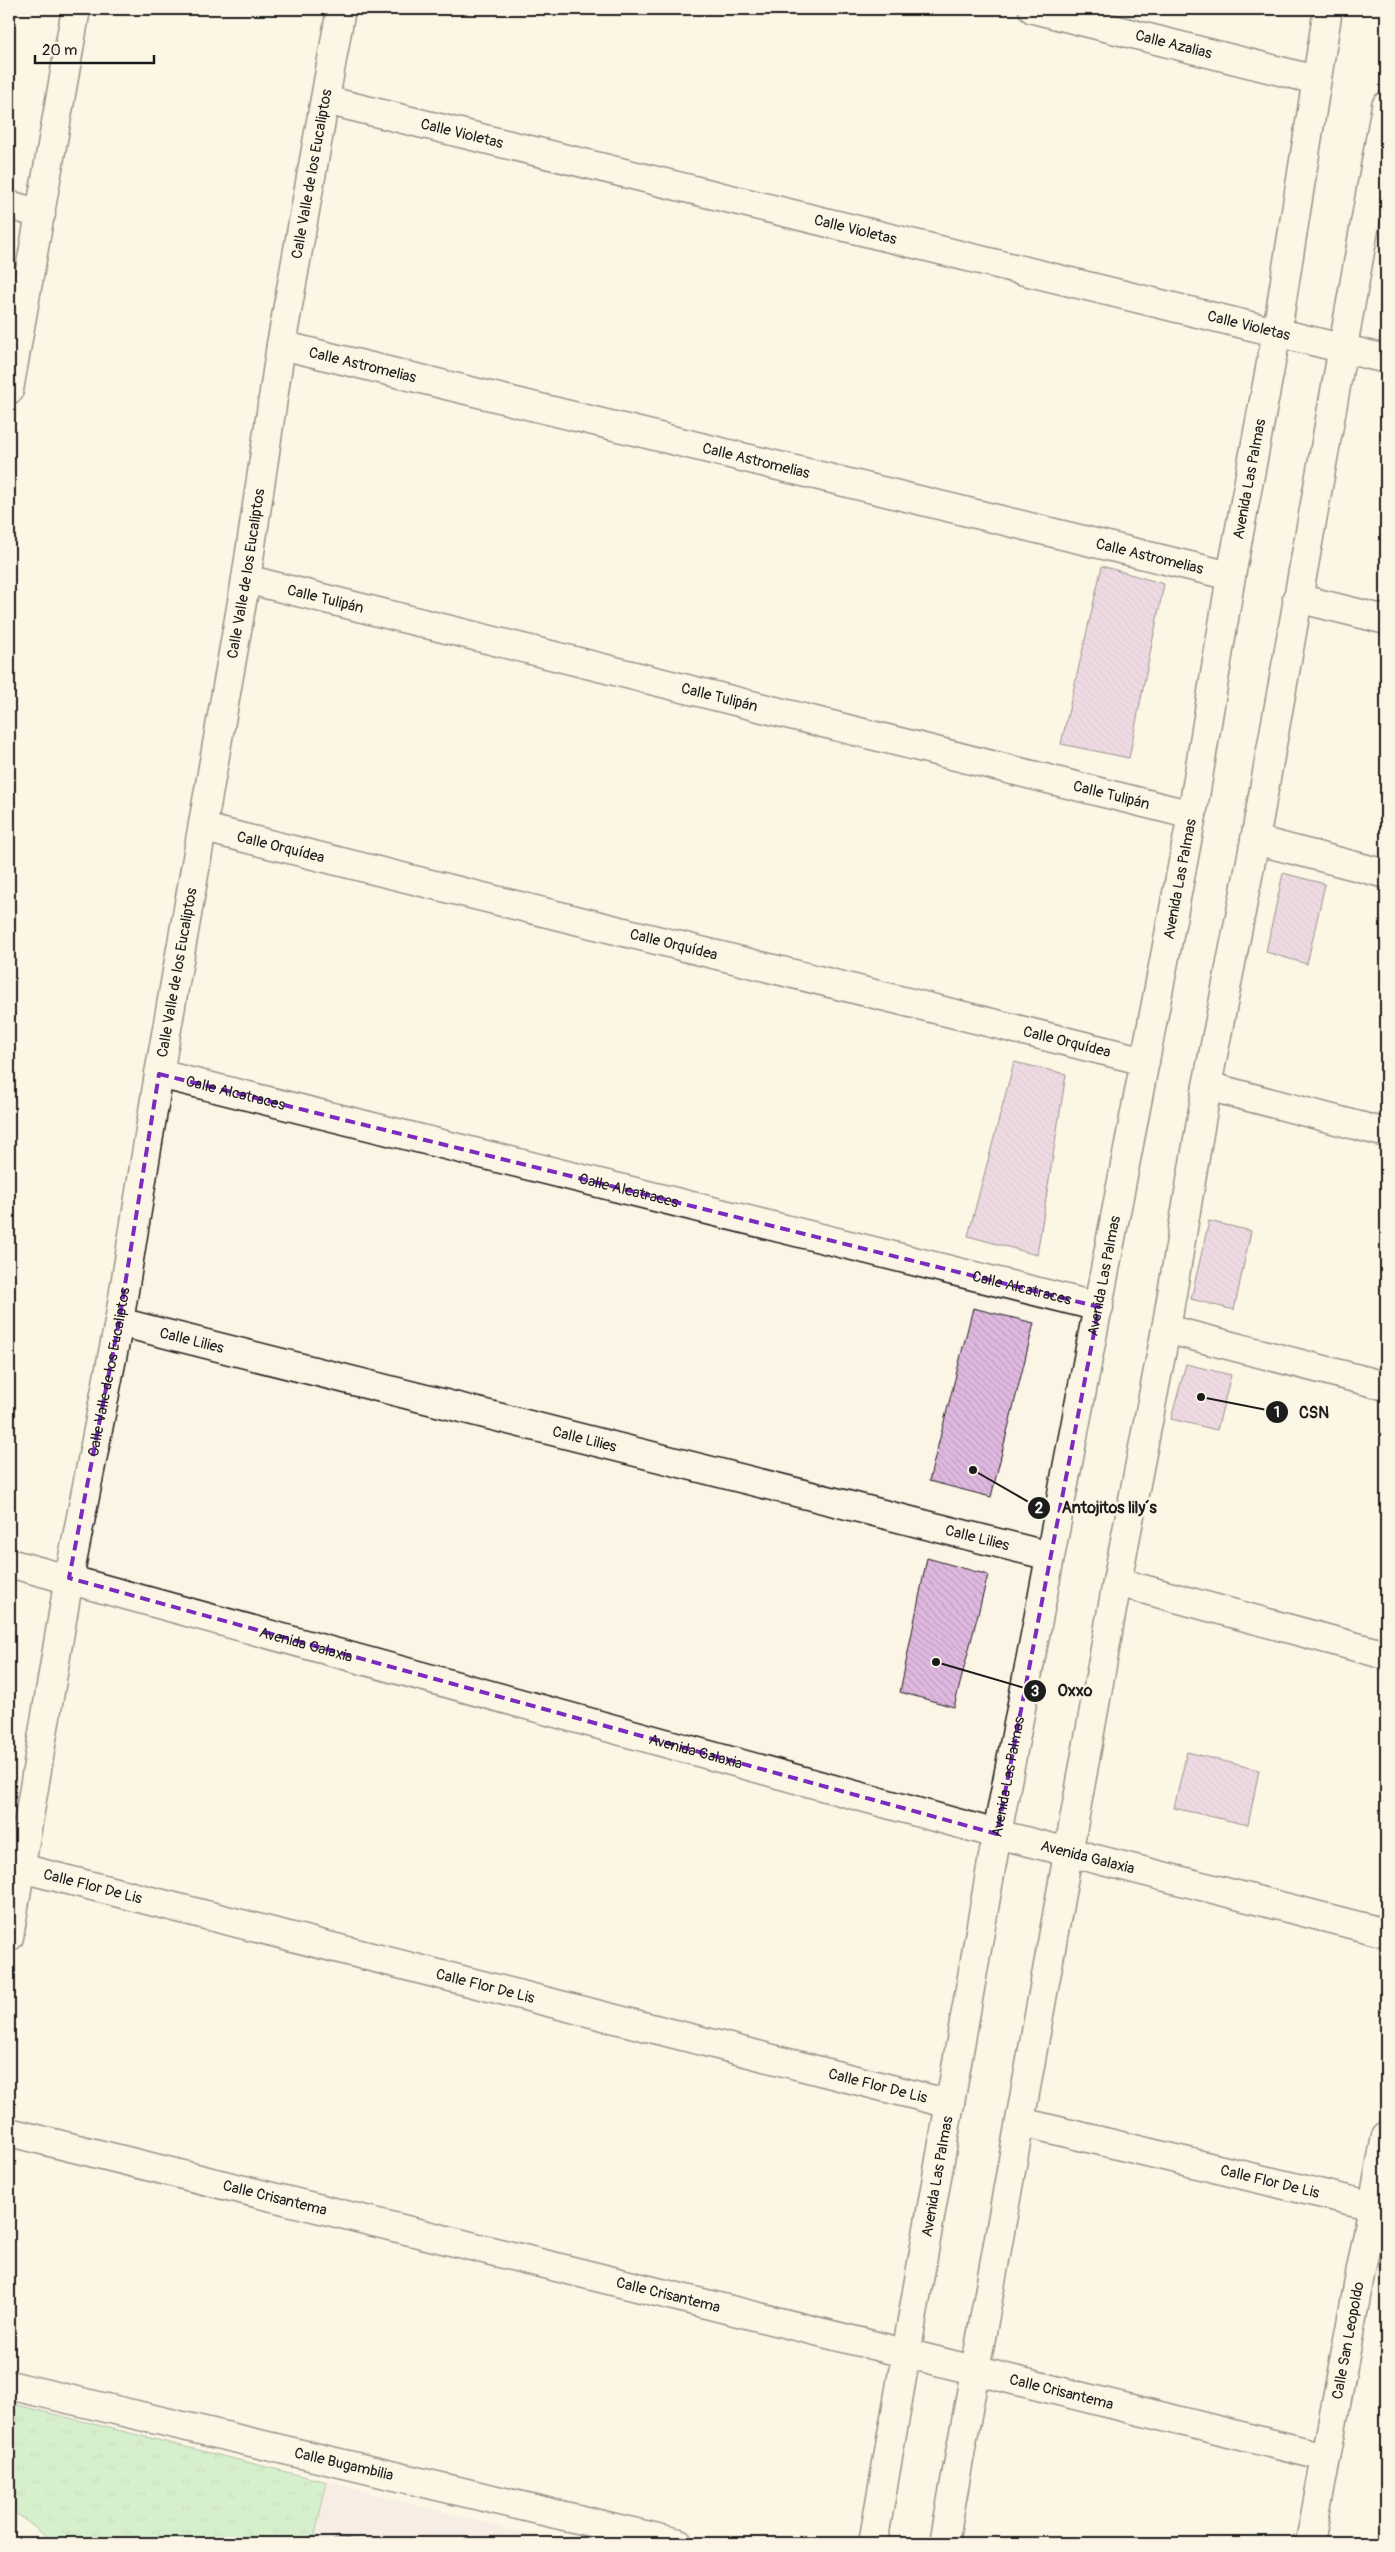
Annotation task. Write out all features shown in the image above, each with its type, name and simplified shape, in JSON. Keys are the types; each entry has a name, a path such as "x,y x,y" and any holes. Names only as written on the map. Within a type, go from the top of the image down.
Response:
{"street":[{"path":"9,390 76,9"},
{"name":"Calle Valle de los Eucaliptos","path":"9,1937 69,1578 119,1322 159,1074 204,828 246,579 281,345 341,9"},
{"name":"Calle Azalias","path":"1033,9 1316,80"},
{"name":"Avenida Las Palmas","path":"873,2543 997,1834 1192,815 1231,576 1277,332 1328,9"},
{"name":"Calle Violetas","path":"325,100 1344,347 1386,359"},
{"path":"944,2543 1022,2122 1117,1582 1166,1329 1208,1086 1255,840 1386,106"},
{"path":"9,205 41,214"},
{"name":"Calle Astromelias","path":"281,345 1231,576"},
{"name":"Calle Tulipán","path":"246,579 1192,815"},
{"path":"1297,598 1386,620"},
{"name":"Calle Orquídea","path":"204,828 1145,1061"},
{"path":"1255,840 1386,874"},
{"name":"Calle Alcatraces","path":"159,1074 1098,1307"},
{"path":"1208,1086 1386,1133"},
{"name":"Calle Lilies","path":"119,1322 1050,1556"},
{"path":"1166,1329 1386,1386"},
{"name":"Avenida Galaxia","path":"9,1563 997,1834 1386,1933"},
{"path":"1117,1582 1386,1655"},
{"name":"Calle Flor De Lis","path":"21,1868 950,2104"},
{"name":"Calle Flor De Lis","path":"1022,2122 1373,2206"},
{"name":"Calle Crisantema","path":"9,2132 1326,2457"},
{"name":"Calle San Leopoldo","path":"1310,2543 1386,2136"},
{"name":"Calle Bugambilia","path":"9,2385 679,2543"}],"highlighted area":[{"path":"159,1074 1099,1307 997,1834 69,1578 119,1322"}],"shaded area":[{"path":"327,2482 561,2543 313,2543"}],"green space":[{"path":"9,2403 327,2482 313,2543 55,2543 9,2508"}],"building":[{"path":"1102,566 1164,584 1129,758 1061,744"},
{"path":"1283,873 1325,884 1307,964 1266,952"},
{"path":"1014,1062 1066,1074 1037,1255 968,1236"},
{"path":"1209,1221 1251,1231 1234,1310 1191,1299"},
{"path":"973,1308 1034,1323 991,1497 929,1481"},
{"path":"1186,1364 1231,1375 1217,1430 1171,1419"},
{"path":"927,1558 988,1575 954,1707 900,1692"},
{"path":"1187,1752 1259,1770 1248,1825 1174,1808"},
{"path":"336,2536 364,2543 334,2543"}],"place":[{"name":"CSN","path":"1201,1397"},
{"name":"Antojitos lily´s","path":"973,1470"},
{"name":"Oxxo","path":"936,1662"}]}
